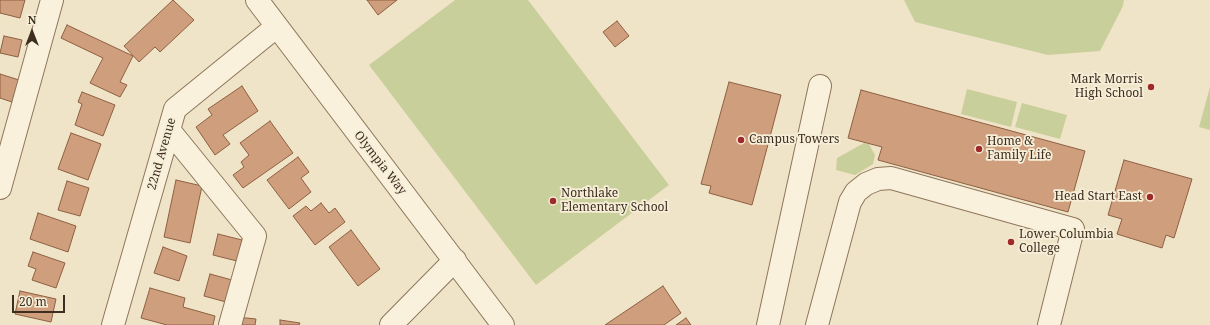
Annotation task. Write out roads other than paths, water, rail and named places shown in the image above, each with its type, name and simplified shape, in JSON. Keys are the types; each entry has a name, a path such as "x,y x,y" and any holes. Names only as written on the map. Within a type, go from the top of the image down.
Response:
{"street":[{"path":"0,188 52,0"},
{"name":"Olympia Way","path":"258,0 276,27 504,325"},
{"name":"22nd Avenue","path":"114,325 175,109 276,27"},
{"path":"768,325 820,86"},
{"path":"169,130 255,236 230,325"},
{"path":"817,325 850,202 856,192 866,184 878,179 891,178 1073,229 1064,259 1049,325"},
{"path":"391,325 455,260"}],"place":[{"name":"Mark Morris High School","path":"1151,87"},
{"name":"Campus Towers","path":"741,140"},
{"name":"Home & Family Life","path":"979,149"},
{"name":"Head Start East","path":"1150,197"},
{"name":"Northlake Elementary School","path":"553,201"},
{"name":"Lower Columbia College","path":"1011,242"}]}
